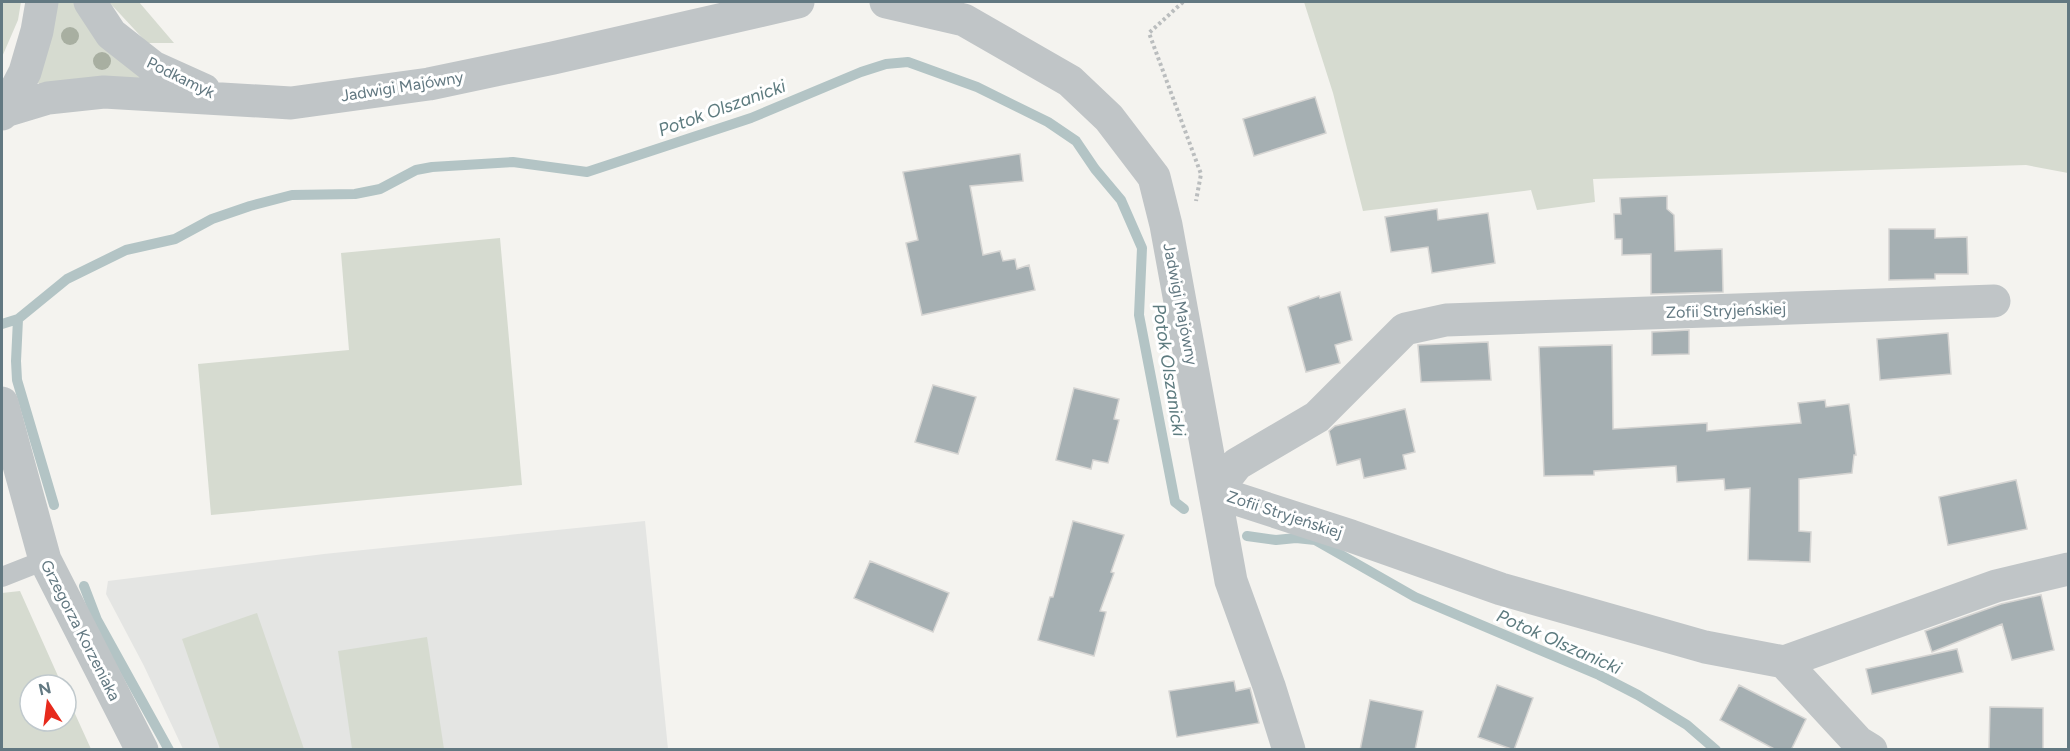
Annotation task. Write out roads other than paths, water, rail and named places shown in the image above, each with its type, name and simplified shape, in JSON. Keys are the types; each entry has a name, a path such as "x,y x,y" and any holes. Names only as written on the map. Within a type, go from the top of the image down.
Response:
{"street":[{"path":"3,113 25,72 42,2"},
{"name":"Podkamyk","path":"90,2 111,34 153,67 225,99"},
{"name":"Jadwigi Majówny","path":"3,113 48,98 104,92 291,103 429,84 798,2"},
{"name":"Jadwigi Majówny","path":"886,2 964,20 1070,81 1109,118 1154,177 1166,225 1231,581 1269,686 1289,750"},
{"name":"Zofii Stryjeńskiej","path":"1784,662 1705,647 1501,589 1351,536 1215,492 1237,464 1317,417 1405,329 1446,320 1994,301"},
{"name":"Grzegorza Korzeniaka","path":"2,403 45,560 142,750"},
{"path":"1871,750 1858,742 1784,662 1996,586 2068,569"}],"lane":[{"path":"2,577 45,560"}],"waterway":[{"name":"Potok Olszanicki","path":"2,324 18,319 67,279 126,250 175,239 212,219 250,206 292,195 355,194 380,189 416,170 432,167 513,162 587,172 751,118 861,72 886,64 908,62 977,87 1048,122 1076,141 1095,169 1121,200 1142,248 1139,315 1175,502 1184,509"},
{"path":"18,319 17,380 54,505"},
{"name":"Potok Olszanicki","path":"1247,536 1276,540 1296,538 1315,540 1415,597 1599,675 1638,695 1687,725 1716,750"},
{"path":"84,586 97,620 169,750"}]}
